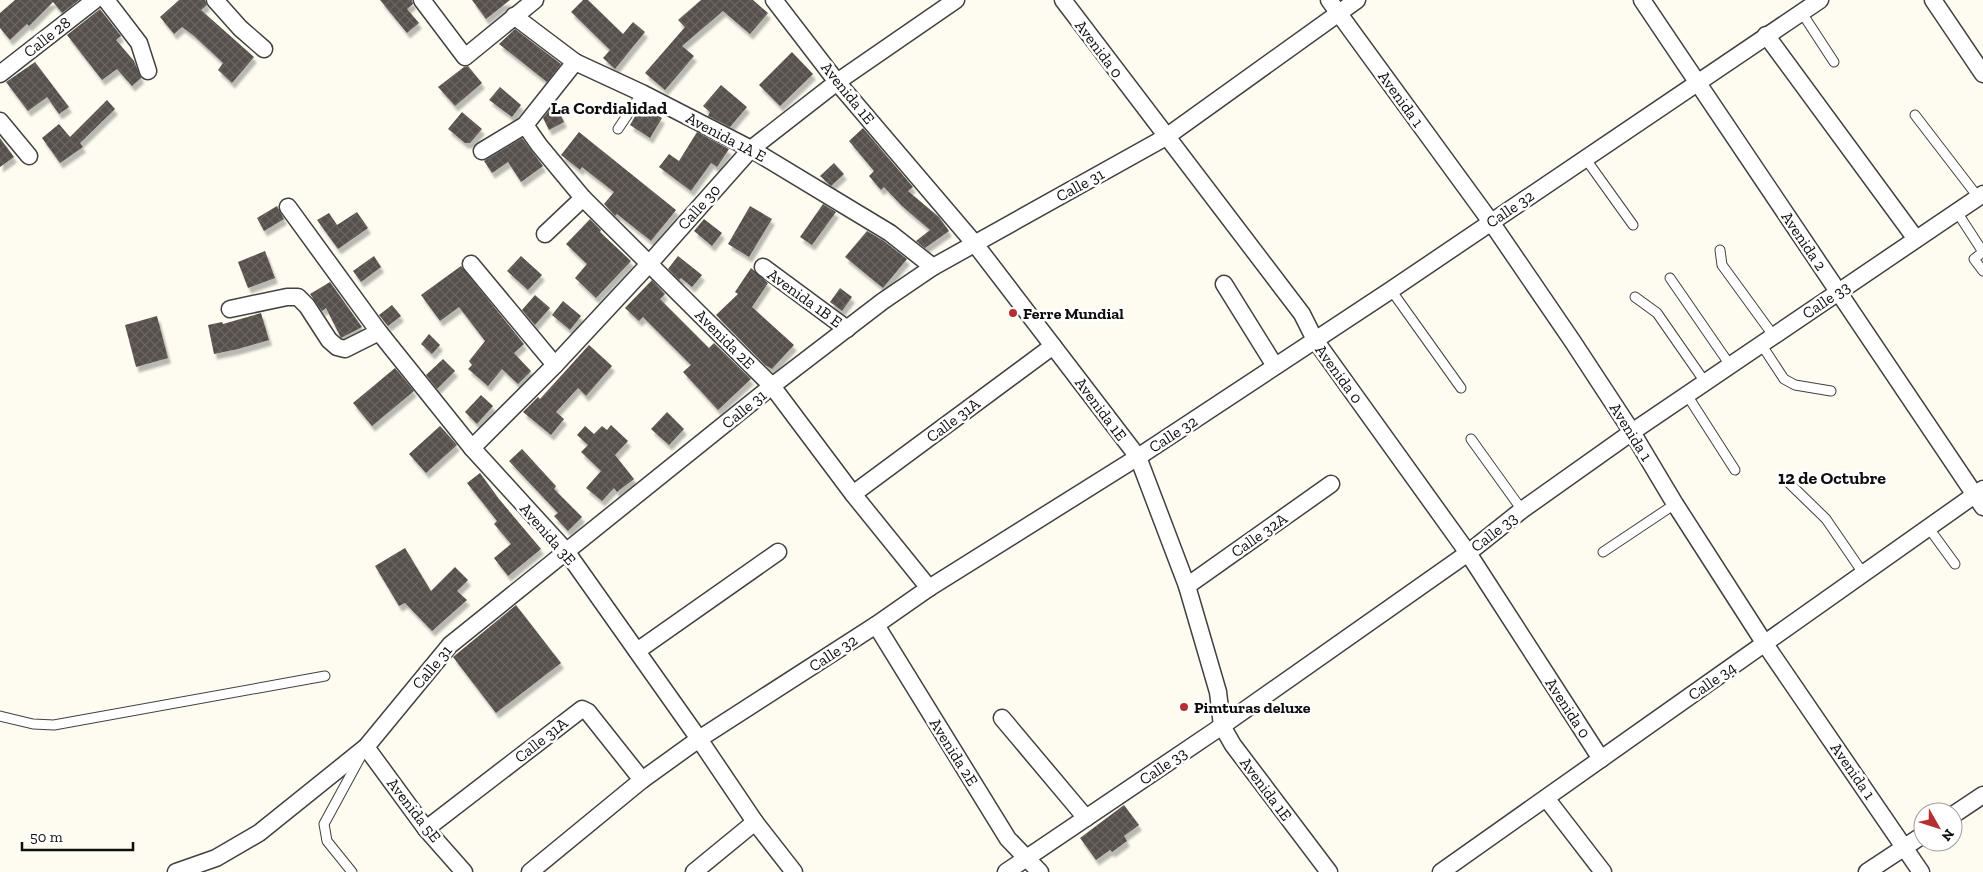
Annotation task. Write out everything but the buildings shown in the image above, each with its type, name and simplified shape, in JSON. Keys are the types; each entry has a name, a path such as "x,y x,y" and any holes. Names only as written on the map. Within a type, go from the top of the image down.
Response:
{"street":[{"name":"Calle 28","path":"0,74 94,0"},
{"path":"106,0 139,43 148,71"},
{"path":"215,0 240,28 264,49"},
{"path":"422,0 465,56 535,0"},
{"name":"Avenida 1E","path":"774,0 837,82 974,244 1138,457 1187,586 1218,692 1222,726 1233,745 1329,872"},
{"name":"Calle 30","path":"472,448 555,365 649,264 751,149 837,82 956,0"},
{"name":"Avenida 0","path":"1063,0 1302,314 1314,340 1468,553 1601,759"},
{"name":"Calle 31","path":"176,872 216,858 259,833 366,747 450,645 772,386 883,301 933,267 1166,136 1334,7 1357,0"},
{"name":"Avenida 2","path":"1642,0 1838,292 1980,497"},
{"name":"Calle 32","path":"530,872 642,780 699,739 876,625 929,588 1138,457 1391,290 1820,0"},
{"path":"1933,0 1983,74"},
{"name":"Avenida 1","path":"1334,7 1491,222 1632,432 1675,504 1765,644 1921,872"},
{"name":"Avenida 1A E","path":"514,16 575,62 642,93 751,149 890,233 933,267"},
{"path":"1766,35 1916,239"},
{"path":"482,151 524,125 575,62"},
{"path":"0,121 30,156"},
{"name":"Avenida 2E","path":"524,125 584,198 772,386 853,494 929,588"},
{"name":"Calle 33","path":"1006,872 1028,859 1222,726 1468,553 1522,510 1632,432 1980,196"},
{"path":"545,234 584,198"},
{"name":"Avenida 3E","path":"288,207 379,332 472,448 566,551 791,871"},
{"path":"471,264 555,365"},
{"name":"Avenida 1B E","path":"763,267 847,329"},
{"path":"1224,284 1275,366"},
{"path":"230,309 287,297 298,297 307,306 336,348 345,349 379,332"},
{"name":"Calle 31A","path":"853,494 1053,346"},
{"name":"Calle 32A","path":"1187,586 1331,484"},
{"name":"Calle 34","path":"1441,872 1928,527 1980,497"},
{"path":"637,651 778,552"},
{"name":"Avenida 2E","path":"876,625 1008,839 1040,872"},
{"name":"Calle 31A","path":"426,829 582,709 588,712 642,780"},
{"path":"1002,718 1086,818"},
{"name":"Avenida 5E","path":"366,747 426,829 464,872"},
{"path":"1963,808 1983,795"},
{"path":"1546,798 1603,872"},
{"path":"694,872 755,822"},
{"path":"1868,872 1913,842"}],"lane":[{"path":"1802,13 1834,62"},
{"path":"618,129 642,93"},
{"path":"1915,114 1980,196"},
{"path":"1585,158 1633,225"},
{"path":"1957,212 1983,252 1974,259 1983,271"},
{"path":"1720,250 1722,265 1767,340 1784,379 1795,385 1831,391"},
{"path":"1670,278 1730,365"},
{"path":"1391,290 1461,388"},
{"path":"1635,297 1657,313 1705,382"},
{"path":"1687,395 1735,470"},
{"path":"1471,440 1522,510"},
{"path":"1790,483 1826,519 1863,573"},
{"path":"1603,552 1675,504"},
{"path":"1928,527 1955,564"},
{"path":"0,716 33,724 54,725 325,676"},
{"path":"352,872 326,841 324,824 366,747"}],"place":[{"name":"Ferre Mundial","path":"1013,313"},
{"name":"Pimturas deluxe","path":"1184,707"}],"district":[{"name":"La Cordialidad","path":"609,108"},
{"name":"12 de Octubre","path":"1832,478"}]}
